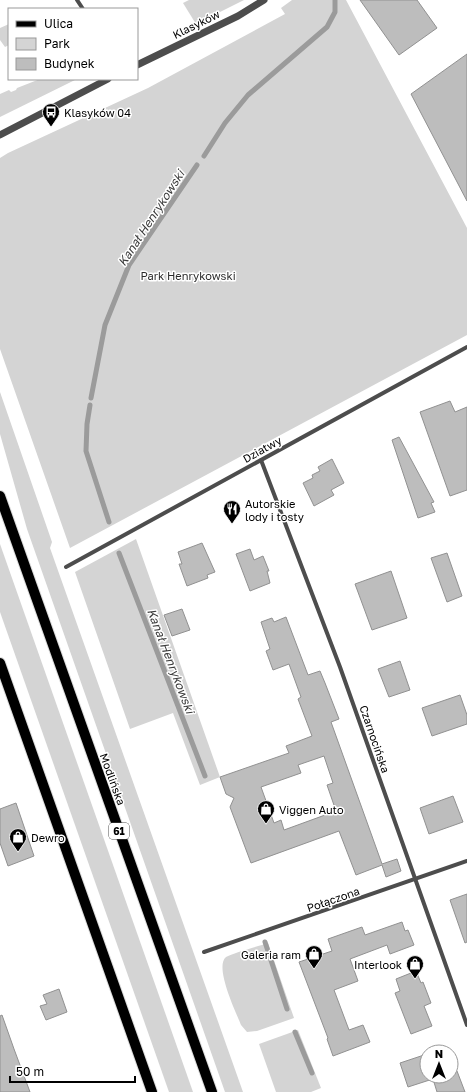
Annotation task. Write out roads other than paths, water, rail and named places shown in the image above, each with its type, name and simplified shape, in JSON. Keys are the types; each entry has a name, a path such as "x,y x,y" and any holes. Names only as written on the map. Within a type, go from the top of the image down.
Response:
{"main road":[{"name":"Modlińska","path":"0,496 212,1092"},
{"path":"0,663 152,1092"}],"street":[{"name":"Klasyków","path":"138,65 238,16 264,0"},
{"path":"0,135 106,80"},
{"name":"Dziatwy","path":"66,567 467,347"},
{"name":"Czarnocińska","path":"261,460 340,667 467,1025"},
{"name":"Połączona","path":"204,952 467,861"}],"waterway":[{"name":"Kanał Henrykowski","path":"204,156 225,123 248,95 327,27 335,12 335,0"},
{"name":"Kanał Henrykowski","path":"91,398 105,325 129,265 197,165"},
{"name":"Kanał Henrykowski","path":"90,405 87,424 86,451 109,522"},
{"name":"Kanał Henrykowski","path":"119,553 205,776"},
{"path":"265,942 287,1009"},
{"name":"Kanał Henrykowski","path":"295,1032 312,1073"}],"place":[{"name":"Klasyków 04","path":"51,127"},
{"name":"Autorskie lody i tosty","path":"232,524"},
{"name":"Viggen Auto","path":"266,824"},
{"name":"Dewro","path":"18,852"},
{"name":"Galeria ram","path":"314,969"},
{"name":"Interlook","path":"415,979"}],"park label":[{"name":"Park Henrykowski","path":"188,275"}]}
